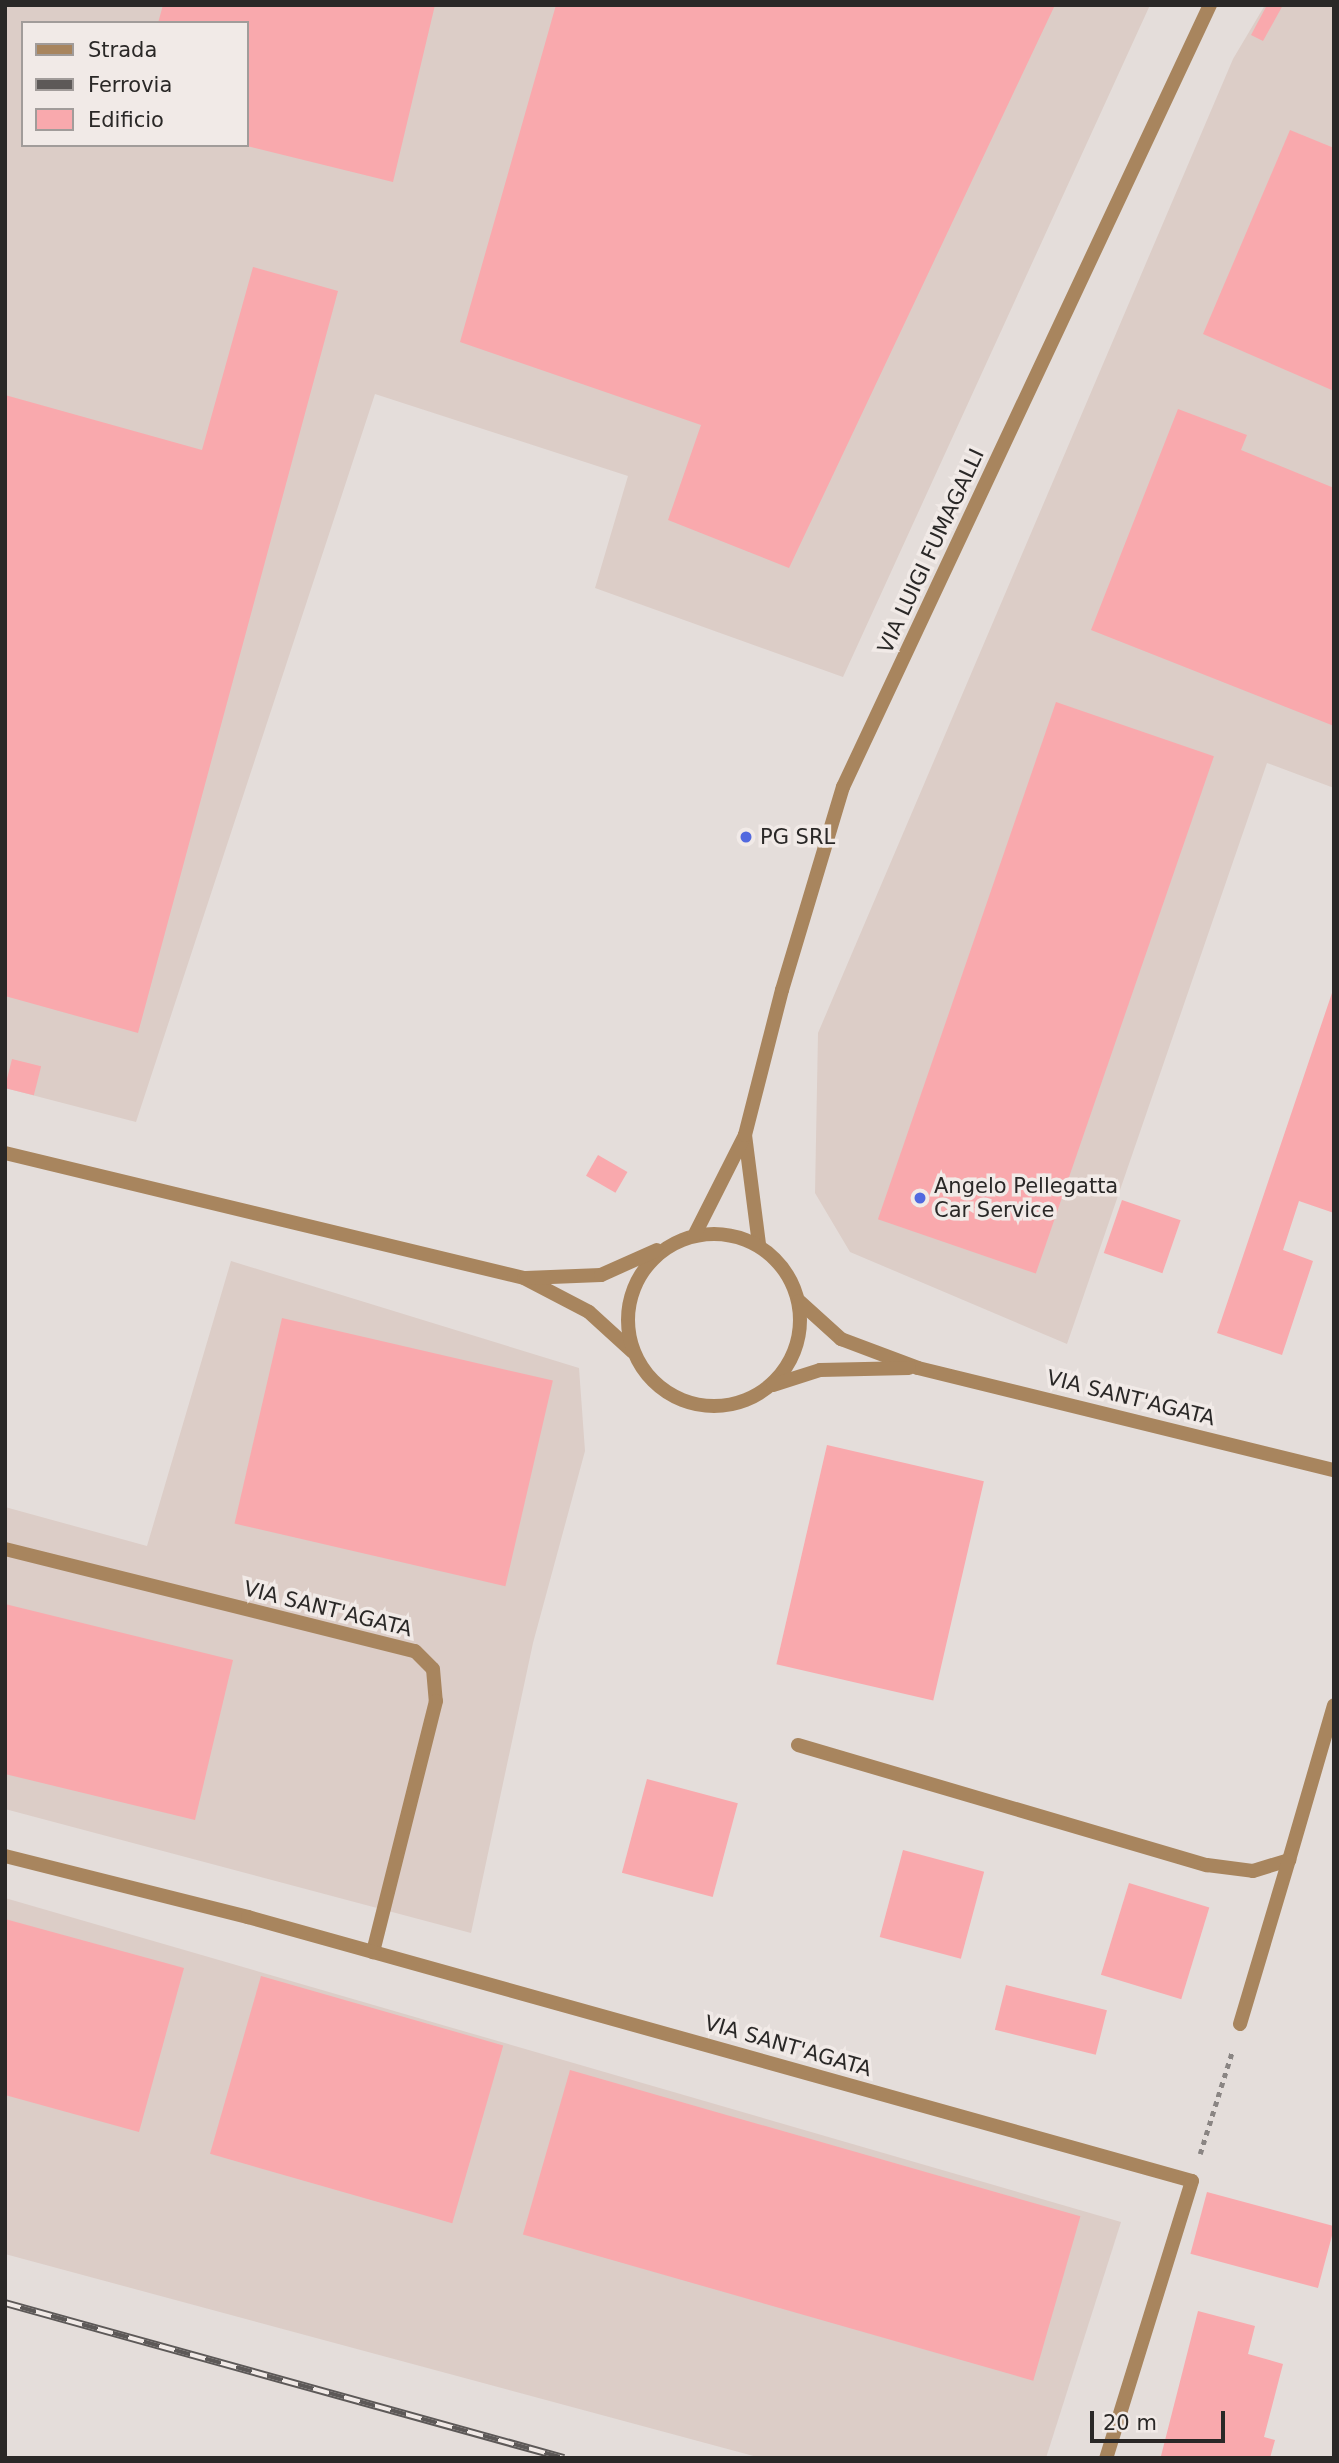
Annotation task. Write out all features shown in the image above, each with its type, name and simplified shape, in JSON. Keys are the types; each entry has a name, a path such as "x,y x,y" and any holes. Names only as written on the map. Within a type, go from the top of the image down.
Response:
{"street":[{"name":"VIA LUIGI FUMAGALLI","path":"694,1236 745,1135 782,990 843,787 1210,5"},
{"name":"VIA LUIGI FUMAGALLI","path":"745,1135 759,1244"},
{"path":"5,1153 524,1278 589,1312 633,1352 653,1383 678,1400 723,1408 751,1399 773,1385 820,1370 918,1368"},
{"path":"524,1278 601,1275 674,1242 694,1236 739,1236 759,1244 787,1273 799,1301 841,1339 918,1368"},
{"path":"633,1352 627,1331 629,1301 649,1261 674,1242"},
{"path":"773,1385 796,1349 799,1301"},
{"name":"VIA SANT'AGATA","path":"918,1368 1334,1470"},
{"name":"VIA SANT'AGATA","path":"5,1549 415,1651 433,1669 436,1700 373,1952"},
{"path":"1240,2024 1334,1706"},
{"path":"798,1745 1207,1865 1253,1871 1289,1860"},
{"name":"VIA SANT'AGATA","path":"5,1856 373,1952 1192,2181"},
{"path":"1106,2458 1192,2181"}],"path":[{"path":"1192,2181 1240,2024"}],"shaded area":[{"path":"5,5 1150,5 843,677 595,588 628,476 375,394 136,1122 5,1088"},
{"path":"1265,5 1334,5 1334,788 1267,763 1067,1344 850,1252 815,1193 818,1033 1233,59"},
{"path":"231,1261 579,1368 585,1451 533,1643 471,1933 5,1809 5,1507 147,1546"},
{"path":"5,1898 1121,2222 1046,2458 761,2458 5,2254"}],"building":[{"path":"163,5 435,5 393,182 248,146 248,21 159,21"},
{"path":"556,5 1055,5 789,568 668,520 701,425 460,342"},
{"path":"1267,5 1283,5 1263,41 1251,35"},
{"path":"1290,130 1334,148 1334,391 1203,334"},
{"path":"253,267 338,291 138,1033 5,996 5,395 202,450"},
{"path":"1178,409 1247,435 1241,450 1334,488 1334,726 1091,630"},
{"path":"1056,702 1214,756 1036,1274 878,1219"},
{"path":"1334,987 1334,1213 1299,1201 1283,1250 1313,1261 1282,1355 1217,1333"},
{"path":"12,1059 41,1066 34,1095 5,1088"},
{"path":"598,1155 627,1172 615,1193 586,1176"},
{"path":"1122,1200 1181,1220 1162,1273 1104,1253"},
{"path":"282,1318 553,1381 505,1586 235,1524"},
{"path":"827,1445 984,1481 933,1700 776,1664"},
{"path":"5,1604 233,1660 195,1820 5,1774"},
{"path":"647,1779 738,1803 713,1897 622,1873"},
{"path":"903,1850 984,1872 961,1959 880,1937"},
{"path":"1129,1883 1209,1908 1181,1999 1101,1975"},
{"path":"5,1919 184,1968 139,2132 5,2095"},
{"path":"261,1976 503,2045 452,2223 210,2154"},
{"path":"1006,1985 1107,2010 1096,2055 995,2030"},
{"path":"570,2070 1080,2216 1033,2381 523,2234"},
{"path":"1207,2192 1334,2226 1318,2288 1190,2254"},
{"path":"1198,2311 1255,2326 1248,2354 1283,2364 1264,2437 1275,2440 1270,2458 1161,2456"}],"railway":[{"path":"5,2303 564,2458"}],"place":[{"name":"PG SRL","path":"746,837"},
{"name":"Angelo Pellegatta Car Service","path":"920,1198"}]}
